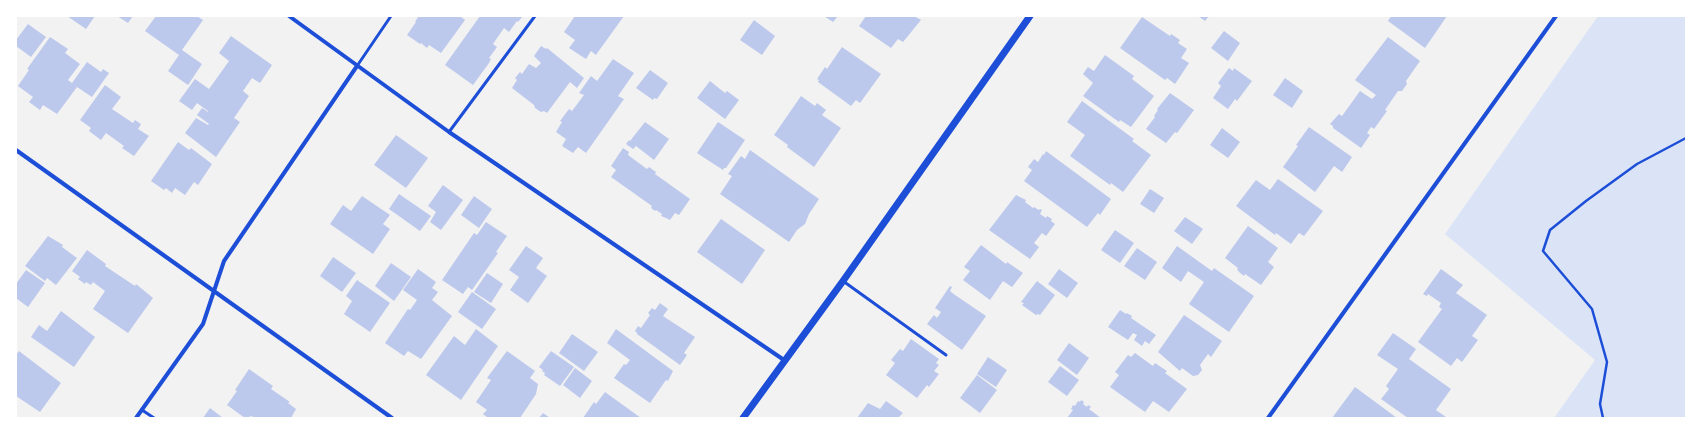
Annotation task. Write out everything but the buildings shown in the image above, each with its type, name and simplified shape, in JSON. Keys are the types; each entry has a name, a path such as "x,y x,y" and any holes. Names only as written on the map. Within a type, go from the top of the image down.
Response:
{"street":[{"path":"289,16 449,132 784,360"},
{"path":"743,418 843,281 1030,16"},
{"path":"1268,418 1556,16"},
{"path":"136,418 203,324 224,261 357,66"},
{"path":"16,150 392,418"}],"lane":[{"path":"357,66 391,16"},
{"path":"449,132 535,16"},
{"path":"843,281 946,356"},
{"path":"142,410 154,418"}],"path":[{"path":"1603,418 1600,404 1607,362 1592,309 1542,251 1550,230 1586,201 1637,164 1686,138"}],"shaded area":[{"path":"1598,16 1686,16 1686,418 1554,418 1595,360 1445,234"}]}
